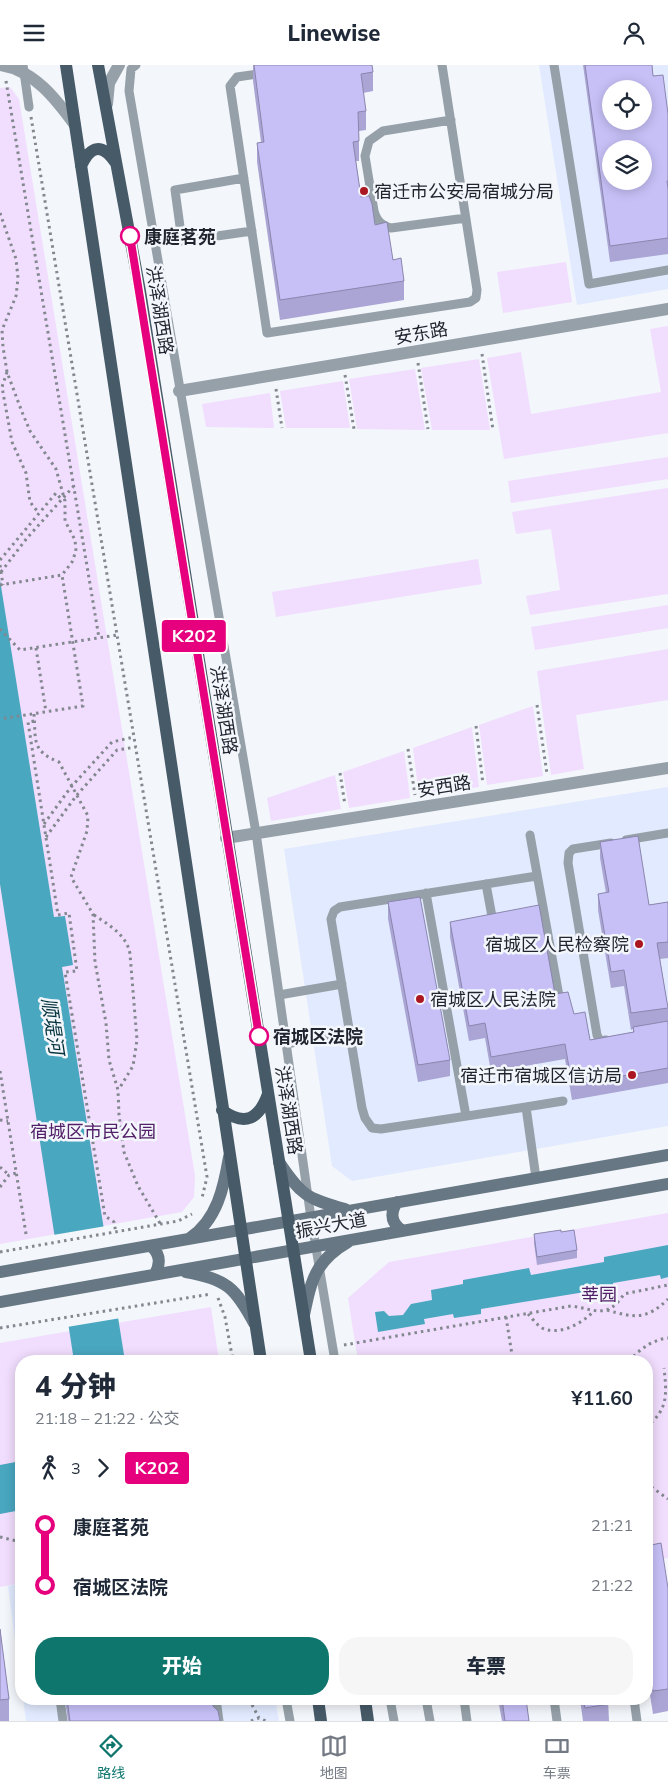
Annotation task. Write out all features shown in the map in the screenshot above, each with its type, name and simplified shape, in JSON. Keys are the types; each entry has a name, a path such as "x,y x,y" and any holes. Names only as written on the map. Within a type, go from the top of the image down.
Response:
{"main road":[{"path":"66,65 260,1355"},
{"name":"洪泽湖西路","path":"98,65 142,301 226,838 310,1355"},
{"path":"81,166 88,153 92,150 101,149 109,153 116,163"},
{"path":"222,1110 232,1117 250,1118 263,1109 268,1094"},
{"name":"振兴大道","path":"0,1272 668,1155"},
{"path":"188,1239 207,1221 218,1204 224,1188 230,1157"},
{"path":"279,1162 294,1184 308,1197 350,1211"},
{"name":"振兴大道","path":"0,1302 668,1184"},
{"path":"397,1202 392,1209 392,1217 395,1225 401,1230"},
{"path":"304,1315 310,1289 319,1265 354,1238"},
{"path":"151,1245 159,1257 160,1265 155,1274"},
{"path":"176,1270 211,1276 222,1281 242,1301 255,1325"},
{"path":"319,1705 321,1721"},
{"path":"366,1705 368,1721"}],"street":[{"path":"0,65 23,68 60,104 75,125"},
{"path":"106,109 109,83 119,65"},
{"name":"安东路","path":"179,391 668,309"},
{"name":"安西路","path":"226,838 668,768"}],"lane":[{"path":"124,65 256,833 308,1197 334,1355"},
{"path":"129,91 131,69 136,65"},
{"path":"273,72 237,77 230,86 267,333 470,302 476,298 477,290 442,65"},
{"path":"554,65 589,284 668,270"},
{"path":"23,68 30,107"},
{"path":"451,120 383,131 369,141 365,156 374,211 377,219 383,225 391,228 466,218"},
{"path":"244,179 175,190 182,241 252,231"},
{"path":"620,1038 600,1041 597,1035 568,863 569,853 573,849 668,833"},
{"path":"530,835 559,995"},
{"path":"537,876 340,907 334,911 331,919 362,1109 365,1118 372,1128 380,1129 563,1101"},
{"path":"486,884 493,922"},
{"path":"426,893 466,1116"},
{"path":"279,995 342,985"},
{"path":"286,1044 350,1032"},
{"path":"526,1107 536,1178"},
{"path":"61,1705 63,1721"},
{"path":"217,1705 219,1721"},
{"path":"287,1705 290,1721"},
{"path":"391,1705 394,1721"},
{"path":"427,1705 430,1721"},
{"path":"465,1705 467,1721"},
{"path":"555,1705 557,1721"},
{"path":"635,1705 637,1721"}],"path":[{"path":"0,81 12,80"},
{"path":"6,81 99,638"},
{"path":"30,107 207,1177 200,1203"},
{"path":"0,213 16,259 18,278 16,296 1,329 8,372 30,431 56,469 63,499 65,521 75,540 76,551 72,562 62,575 2,585 0,565"},
{"path":"480,341 494,430"},
{"path":"416,351 428,429"},
{"path":"343,364 354,429"},
{"path":"8,372 2,387 12,442 26,473 30,502 38,512"},
{"path":"274,375 282,428"},
{"path":"1,572 27,538 74,487"},
{"path":"0,560 38,512 56,493 63,499"},
{"path":"0,719 83,706 62,575"},
{"path":"0,629 20,650 117,635"},
{"path":"36,648 46,712"},
{"path":"537,705 548,787"},
{"path":"32,714 38,749 45,756 59,761 71,787 88,816 88,831 71,877 93,914 114,929 128,943 137,1041 134,1065 118,1090"},
{"path":"34,721 28,722 58,915 69,913 77,971 65,973 105,1216 114,1222 115,1233"},
{"path":"476,726 484,797"},
{"path":"43,825 71,787 112,742 134,737"},
{"path":"46,838 76,796 117,750 136,747"},
{"path":"408,749 416,808"},
{"path":"340,773 347,818"},
{"path":"93,914 95,962 106,1023 109,1060 118,1090 124,1152 138,1186 161,1225"},
{"path":"0,1071 26,1234"},
{"path":"0,1120 8,1121"},
{"path":"0,1167 9,1175"},
{"path":"0,1187 9,1175 16,1173"},
{"path":"0,1252 161,1225 191,1216 197,1209"},
{"path":"528,1313 542,1328 558,1330 579,1323 593,1312 615,1307 624,1294 668,1285"},
{"path":"0,1328 204,1294 215,1294 220,1300 225,1317 232,1355"},
{"path":"606,1310 629,1316 646,1315 668,1299"},
{"path":"332,1347 571,1306 582,1307 593,1312"},
{"path":"506,1317 512,1355"},
{"path":"635,1355 657,1340 668,1338"},
{"path":"653,1422 660,1416 666,1406 664,1368"},
{"path":"653,1488 668,1499"},
{"path":"0,1539 6,1537 15,1540"},
{"path":"252,1705 259,1718 266,1721"},
{"path":"251,1721 259,1718"}],"shaded area":[{"path":"539,65 668,65 668,289 577,305"},
{"name":"宿城区人民法院","path":"668,787 668,1126 352,1181 332,1166 284,849"},
{"path":"15,1584 15,1640 8,1586"},
{"path":"24,1705 276,1705 279,1721 26,1721"}],"green space":[{"name":"宿城区市民公园","path":"10,87 19,99 195,1176 194,1197 182,1212 0,1244 0,88"},
{"path":"566,262 572,302 503,313 497,272"},
{"path":"668,326 668,433 504,459 487,358 521,352 531,414 661,392 650,329"},
{"path":"479,359 490,430 432,430 421,368"},
{"path":"415,369 425,430 357,429 349,379"},
{"path":"343,381 350,428 286,428 280,391"},
{"path":"270,393 274,428 206,427 202,404"},
{"path":"668,457 668,479 511,503 508,481"},
{"path":"668,488 668,594 530,615 526,596 560,590 551,529 516,534 512,512"},
{"path":"478,559 482,584 276,617 272,592"},
{"path":"668,605 668,628 535,650 531,627"},
{"path":"668,649 668,700 576,715 584,769 551,775 537,671"},
{"path":"533,706 543,776 487,785 479,725"},
{"path":"472,727 479,787 419,796 413,748"},
{"path":"404,751 410,798 349,808 343,772"},
{"path":"335,775 341,809 271,821 267,798"},
{"name":"莘园","path":"668,1213 668,1558 653,1560 653,1355 357,1355 348,1298 389,1262"},
{"path":"211,1307 218,1355 15,1355 15,1584 0,1587 0,1343"}],"water":[{"name":"顺堤河","path":"0,580 54,917 65,916 73,965 62,967 124,1355 73,1355 0,884"},
{"path":"668,1245 668,1277 661,1279 660,1275 613,1283 613,1291 586,1296 585,1292 481,1309 481,1314 454,1318 453,1314 424,1319 425,1324 378,1332 375,1312 384,1311 389,1316 403,1315 411,1304 432,1300 431,1290 463,1284 463,1280 529,1268 531,1275 604,1262 604,1257"},
{"path":"15,1462 15,1511 0,1514 0,1465"}],"pier":[{"path":"106,1226 121,1318 67,1327 53,1235"}],"building":[{"path":"254,65 372,65 373,72 361,74 366,111 358,112 359,141 353,142 361,197 369,196 375,225 387,222 393,260 401,258 404,281 280,300 257,143 264,142"},
{"path":"585,65 652,65 653,76 663,75 668,114 668,238 610,246 602,190 652,190 652,140 602,140 602,188"},
{"path":"638,836 649,905 668,902 668,942 657,943 668,1008 631,1013 624,970 611,972 598,894 609,892 600,842"},
{"path":"420,897 450,1060 418,1065 388,902"},
{"path":"539,905 555,994 568,992 574,1014 585,1012 590,1040 634,1032 633,1027 668,1021 668,1068 572,1085 565,1044 491,1057 485,1023 469,1026 450,922"},
{"path":"561,1230 561,1232 574,1230 577,1250 537,1257 534,1234"},
{"path":"661,1543 668,1588 668,1689 653,1691 653,1545"},
{"path":"0,1629 9,1699 0,1700"},
{"path":"68,1705 213,1705 218,1711 220,1721 70,1721"},
{"path":"503,1705 527,1705 529,1721 505,1721"},
{"path":"584,1705 603,1705 585,1708"}],"bus line":[{"name":"K202","path":"130,236 259,1036"}],"place":[{"name":"宿迁市公安局宿城分局","path":"364,191"},
{"name":"康庭茗苑","path":"130,236"},
{"name":"宿城区人民检察院","path":"639,944"},
{"name":"宿城区人民法院","path":"420,999"},
{"name":"宿城区法院","path":"259,1036"},
{"name":"宿迁市宿城区信访局","path":"632,1075"}]}
